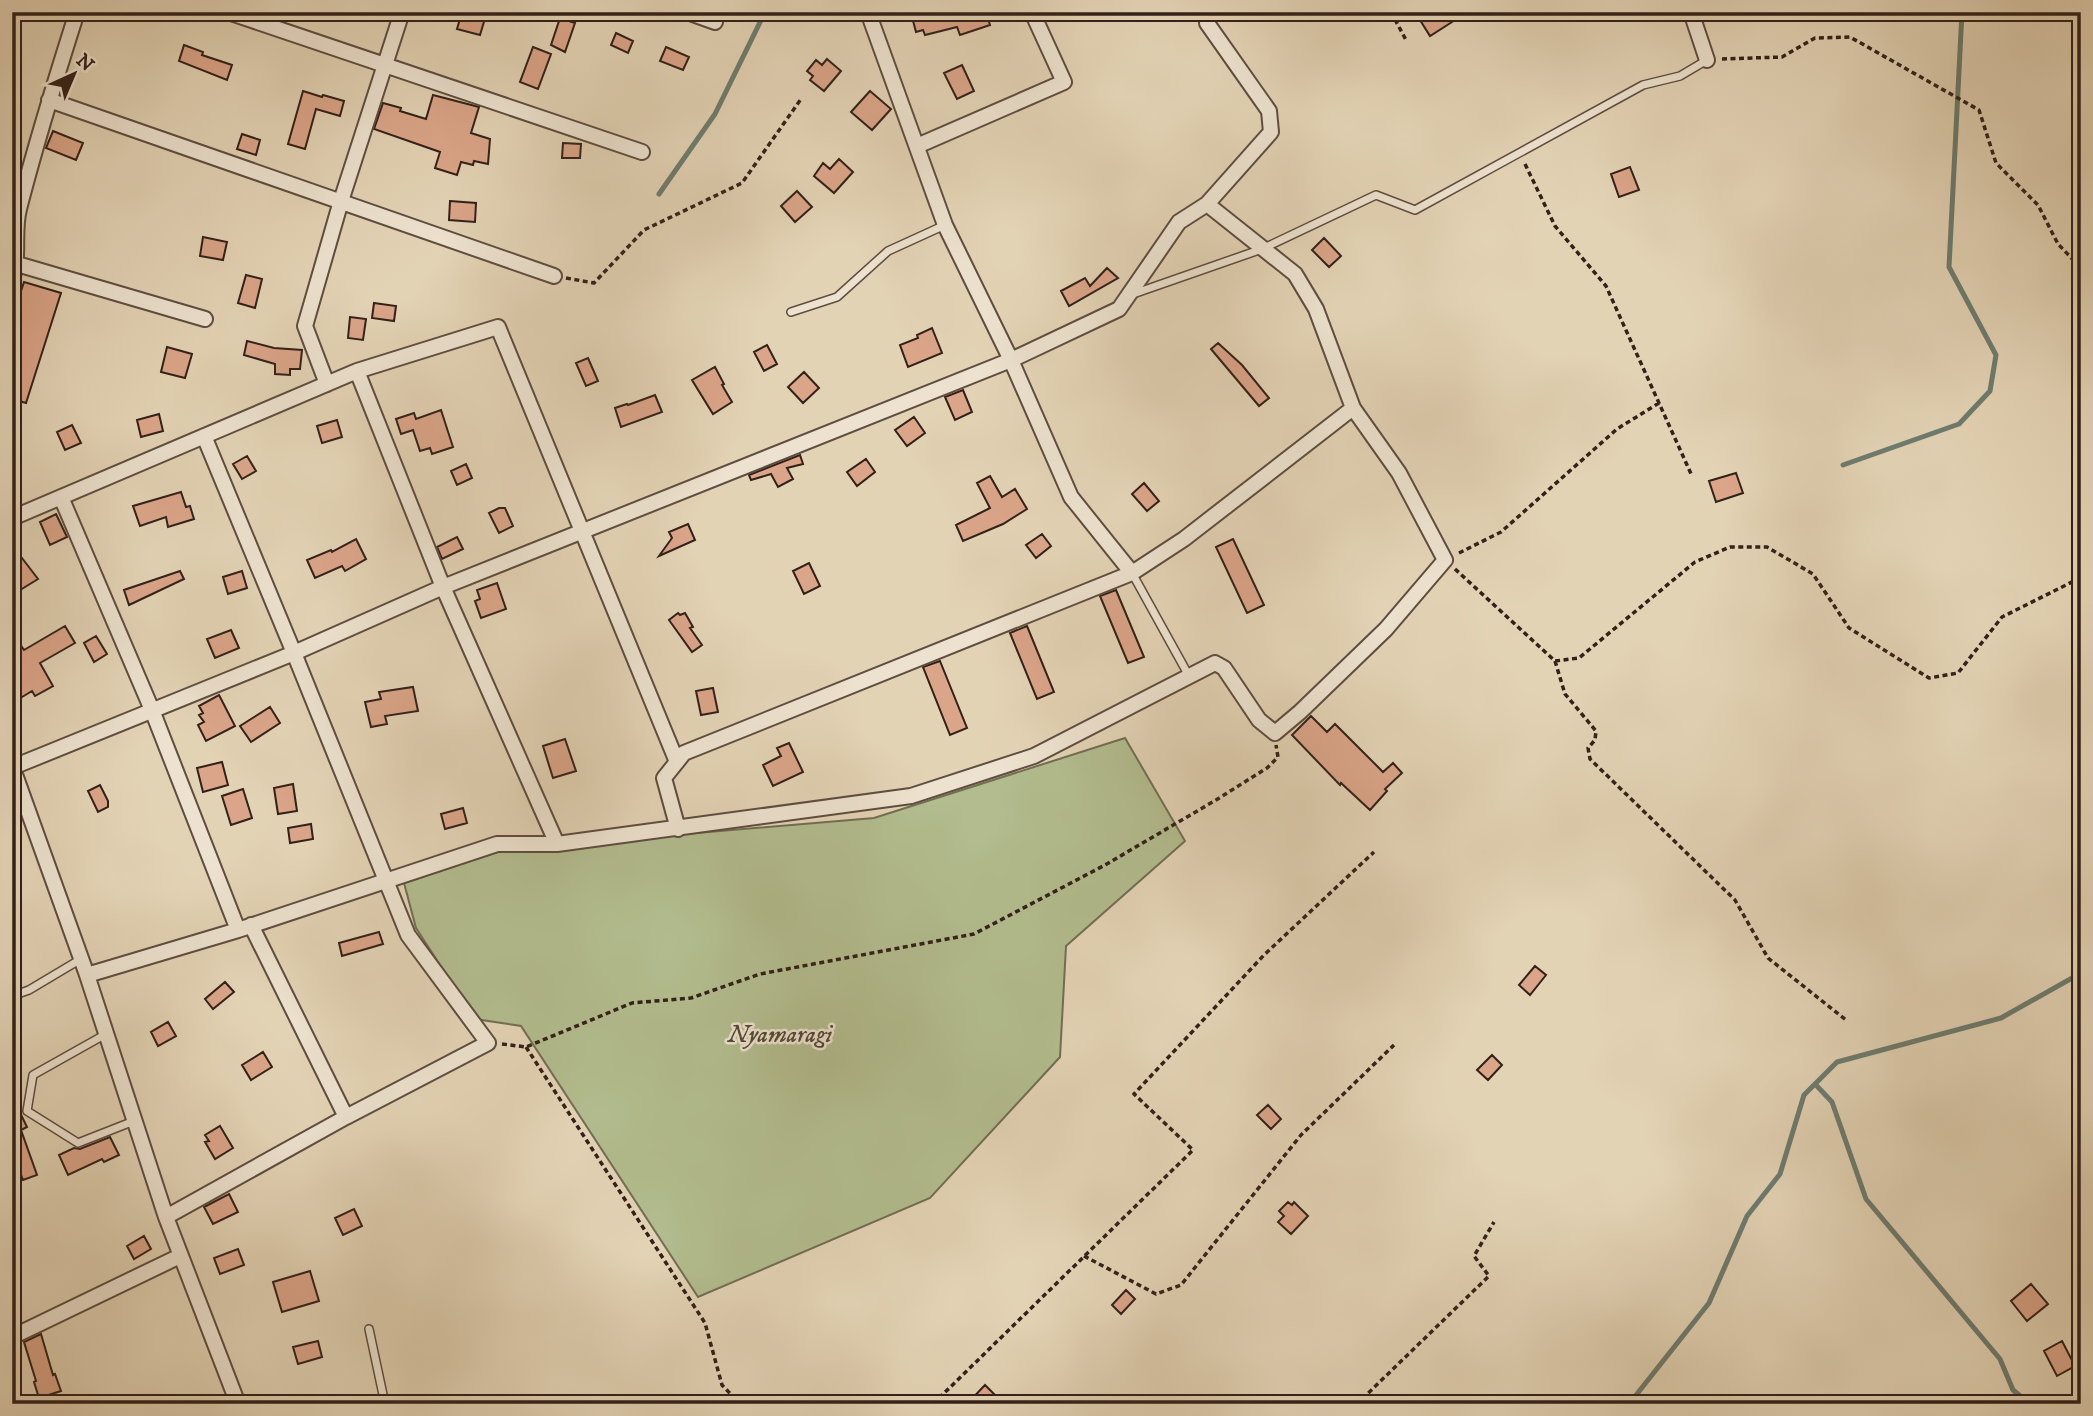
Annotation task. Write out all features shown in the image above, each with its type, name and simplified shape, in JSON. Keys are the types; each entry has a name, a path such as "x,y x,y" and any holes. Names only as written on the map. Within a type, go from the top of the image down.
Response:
{"street":[{"path":"77,12 49,100 18,214 15,272 205,319"},
{"path":"228,12 642,152"},
{"path":"327,384 305,326 341,201 402,12"},
{"path":"687,12 715,22"},
{"path":"868,12 945,225 1011,360 1071,497 1132,573"},
{"path":"917,146 1064,82 1032,12"},
{"path":"238,1404 166,1217 87,975 18,798 13,766 294,653 443,587 1011,360 1119,309 1179,222 1206,204 1271,132 1269,111 1207,23 1208,12"},
{"path":"1691,12 1707,60"},
{"path":"49,100 554,276"},
{"path":"87,975 245,928 496,844 557,844 911,796 1034,756 1215,663 1224,668 1259,720 1275,733 1386,629 1445,560 1399,473 1353,408 1316,309 1295,274 1206,204"},
{"path":"12,518 357,372 498,327 677,762"},
{"path":"357,372 443,587 557,844"},
{"path":"678,829 664,778 684,753 1132,573 1184,539 1353,408"},
{"path":"166,1217 346,1117 488,1043 408,935 204,436"},
{"path":"61,497 245,928 346,1117"},
{"path":"12,1337 180,1255"}],"lane":[{"path":"1129,295 1262,248 1376,194 1415,210 1643,85 1679,76 1707,60"},
{"path":"791,312 837,297 888,251 945,225"},
{"path":"1132,573 1189,676"},
{"path":"12,996 29,990 81,959"},
{"path":"106,1034 33,1075 27,1111 78,1143 134,1121"},
{"path":"369,1329 385,1404"}],"path":[{"path":"1391,12 1406,40"},
{"path":"1707,60 1782,57 1815,38 1850,37 1979,110 1996,163 2038,205 2058,244 2081,268"},
{"path":"554,276 594,283 644,230 742,183 801,99"},
{"path":"1520,152 1555,226 1606,286 1692,476"},
{"path":"1659,403 1617,429 1501,532 1445,560 1555,661 1565,694 1596,731 1595,740 1588,748 1590,759 1735,900 1768,958 1846,1020"},
{"path":"1555,661 1579,658 1695,562 1730,547 1767,547 1812,574 1849,628 1929,678 1958,673 2002,617 2081,575"},
{"path":"488,1043 526,1047 632,1003 691,998 760,974 974,934 1105,865 1267,768 1278,757 1275,733"},
{"path":"933,1404 1193,1150 1134,1094 1264,955 1374,852"},
{"path":"1084,1256 1156,1294 1181,1284 1301,1135 1394,1045"},
{"path":"526,1047 705,1323 722,1385 740,1404"},
{"path":"1330,1404 1360,1401 1489,1276 1474,1256 1494,1222"}],"green space":[{"name":"Nyamaragi","path":"1125,738 1185,841 1066,946 1060,1057 930,1198 698,1297 521,1026 475,1019 416,928 404,883 507,849 874,818"}],"building":[{"path":"462,12 486,15 480,35 457,29"},
{"path":"938,12 940,19 961,12 986,12 990,25 960,35 957,27 925,35 923,30 916,32 912,17"},
{"path":"1415,12 1446,12 1452,22 1430,36"},
{"path":"560,18 575,23 565,52 551,45"},
{"path":"616,33 633,41 628,53 611,45"},
{"path":"184,45 203,52 202,55 232,65 227,80 179,61"},
{"path":"533,47 551,54 538,89 520,82"},
{"path":"666,47 689,57 683,70 660,61"},
{"path":"827,59 841,71 824,91 810,80 813,76 807,71 816,60 822,65"},
{"path":"962,65 974,91 957,99 944,73"},
{"path":"303,91 344,101 340,116 316,109 305,149 288,144"},
{"path":"870,91 891,109 872,130 851,112"},
{"path":"433,95 479,107 471,133 490,139 488,164 474,161 473,165 461,162 457,175 435,168 440,152 374,129 383,103 426,119"},
{"path":"53,131 83,143 76,160 46,148"},
{"path":"242,134 260,140 256,155 237,149"},
{"path":"563,143 581,144 580,158 562,158"},
{"path":"839,159 853,172 834,193 814,176 823,163 830,169"},
{"path":"1630,167 1639,190 1619,197 1611,174"},
{"path":"797,191 812,207 795,222 781,206"},
{"path":"450,201 476,203 475,222 449,220"},
{"path":"203,237 227,242 223,260 200,256"},
{"path":"1324,238 1341,256 1329,267 1312,250"},
{"path":"1107,268 1118,278 1069,306 1061,291 1085,278 1090,286"},
{"path":"246,275 262,279 255,308 238,303"},
{"path":"24,282 61,293 26,403 12,399 12,318"},
{"path":"374,303 396,306 394,321 372,318"},
{"path":"350,317 366,319 363,340 348,338"},
{"path":"932,328 942,353 908,367 900,345 918,338 917,335"},
{"path":"247,341 274,348 302,350 300,369 290,369 290,375 275,374 275,364 244,355"},
{"path":"1218,343 1242,365 1269,398 1259,406 1211,349"},
{"path":"767,345 777,364 764,371 754,352"},
{"path":"167,347 192,354 185,378 161,372"},
{"path":"588,358 598,381 586,386 576,363"},
{"path":"715,367 732,402 713,414 692,380"},
{"path":"804,372 819,388 803,403 788,387"},
{"path":"963,390 972,412 955,420 945,397"},
{"path":"655,395 662,412 621,427 615,408"},
{"path":"441,410 453,447 432,454 430,448 420,451 413,430 401,434 396,419 414,413 416,419"},
{"path":"159,414 163,431 141,437 137,420"},
{"path":"914,417 925,433 907,446 895,430"},
{"path":"337,420 342,437 322,443 317,426"},
{"path":"72,425 81,443 65,450 57,432"},
{"path":"800,455 803,464 787,468 793,479 778,487 771,474 751,480 749,475"},
{"path":"247,456 256,471 242,479 233,464"},
{"path":"866,459 875,472 857,486 847,472"},
{"path":"466,464 472,478 457,485 451,471"},
{"path":"1736,473 1743,493 1716,502 1709,481"},
{"path":"990,476 1002,497 1015,489 1027,509 1003,524 963,541 956,525 990,508 977,483"},
{"path":"1144,483 1159,501 1147,511 1132,494"},
{"path":"181,492 194,519 168,527 166,517 140,526 133,506"},
{"path":"505,508 513,526 499,533 489,513"},
{"path":"56,514 67,537 50,545 40,522"},
{"path":"688,524 695,540 659,556 672,538 669,532"},
{"path":"1042,534 1051,546 1036,558 1026,545"},
{"path":"457,537 463,549 442,559 437,547"},
{"path":"356,539 366,559 345,571 342,566 315,578 307,560 331,550 332,552"},
{"path":"1233,539 1264,605 1247,613 1216,547"},
{"path":"12,545 38,579 12,595"},
{"path":"809,563 820,586 804,594 793,571"},
{"path":"180,571 184,579 129,605 124,590"},
{"path":"242,571 247,588 228,594 223,577"},
{"path":"497,583 506,609 481,618 475,601 480,599 477,590"},
{"path":"1116,590 1144,657 1128,663 1100,596"},
{"path":"678,613 685,613 693,627 690,628 702,645 692,652 669,620"},
{"path":"65,626 75,643 40,663 53,686 35,696 32,691 12,703 12,632 24,650"},
{"path":"1027,626 1054,692 1037,699 1010,633"},
{"path":"231,630 239,648 215,658 207,639"},
{"path":"96,636 107,654 94,662 84,643"},
{"path":"940,661 967,728 950,735 923,667"},
{"path":"413,687 418,711 385,716 387,724 371,727 365,702 381,699 379,692"},
{"path":"713,688 718,712 701,715 696,691"},
{"path":"219,695 235,726 206,741 198,725 204,722 199,715 203,713 199,706"},
{"path":"270,707 280,723 251,742 240,726"},
{"path":"1311,716 1327,732 1335,724 1383,772 1393,763 1402,773 1385,789 1387,791 1370,810 1341,783 1340,785 1292,735"},
{"path":"565,739 576,771 553,778 543,746"},
{"path":"789,743 803,772 773,786 763,765 781,756 777,748"},
{"path":"222,762 228,785 203,792 197,768"},
{"path":"293,784 297,811 278,814 274,788"},
{"path":"100,785 108,807 98,812 88,791"},
{"path":"243,789 252,818 231,825 222,796"},
{"path":"463,808 467,823 445,829 441,814"},
{"path":"311,824 313,839 290,843 288,828"},
{"path":"379,932 383,944 342,956 339,943"},
{"path":"1535,966 1546,975 1530,995 1519,985"},
{"path":"225,982 234,992 213,1009 205,999"},
{"path":"168,1022 176,1036 158,1046 151,1032"},
{"path":"263,1052 272,1067 251,1080 242,1065"},
{"path":"1492,1055 1502,1065 1488,1080 1477,1070"},
{"path":"12,1096 27,1127 21,1130 37,1175 23,1180 12,1151"},
{"path":"1268,1105 1281,1119 1271,1129 1257,1115"},
{"path":"220,1126 233,1148 215,1159 205,1142 209,1141 205,1135"},
{"path":"110,1137 119,1155 104,1162 102,1159 68,1175 59,1155"},
{"path":"229,1194 238,1212 213,1224 204,1207"},
{"path":"1288,1202 1292,1205 1294,1202 1308,1216 1291,1234 1278,1222 1284,1216 1279,1211"},
{"path":"354,1209 362,1226 343,1235 335,1218"},
{"path":"144,1236 151,1249 134,1259 127,1246"},
{"path":"238,1249 244,1265 220,1274 214,1258"},
{"path":"310,1271 319,1301 282,1312 273,1282"},
{"path":"2031,1284 2048,1304 2027,1321 2011,1301"},
{"path":"1126,1290 1135,1299 1121,1314 1112,1305"},
{"path":"41,1334 53,1375 55,1374 61,1391 39,1398 24,1342"},
{"path":"318,1341 322,1357 298,1364 293,1347"},
{"path":"2062,1341 2075,1366 2057,1376 2044,1351"},
{"path":"985,1385 1004,1404 967,1404"}],"waterway":[{"path":"659,194 715,114 765,12"},
{"path":"1843,465 1959,424 1990,391 1996,355 1949,267 1962,12"},
{"path":"1629,1404 1709,1303 1747,1216 1780,1174 1804,1095 1837,1062 2001,1018 2081,973"},
{"path":"1815,1084 1832,1102 1866,1199 2000,1359 2013,1390 2030,1404"}]}
